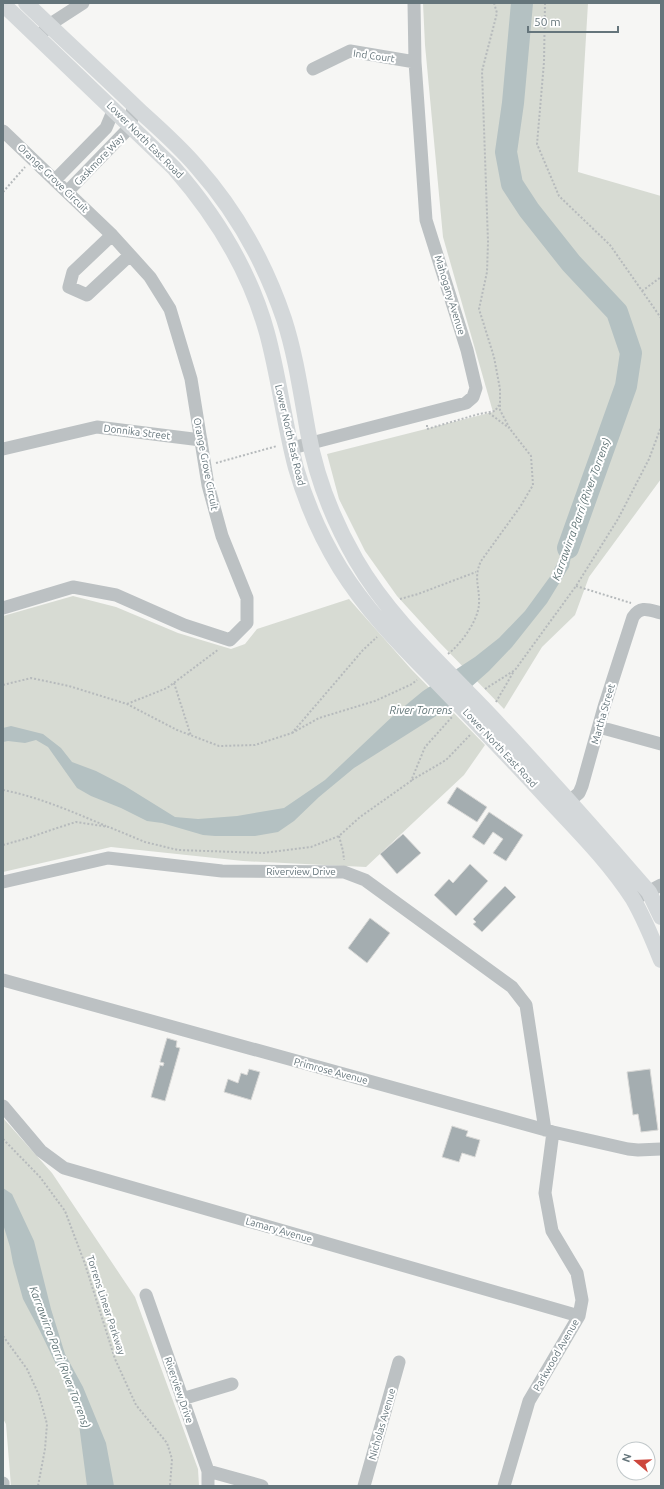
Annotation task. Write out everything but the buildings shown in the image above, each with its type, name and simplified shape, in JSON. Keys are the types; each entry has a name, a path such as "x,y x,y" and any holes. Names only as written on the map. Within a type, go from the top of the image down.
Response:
{"main road":[{"name":"Lower North East Road","path":"26,3 172,140 198,167 229,209 253,248 275,295 290,337 298,371 311,444 321,483 338,527 358,563 415,648 471,706 563,806 602,857 633,900 661,960"},
{"name":"Lower North East Road","path":"3,4 174,168 190,186 214,218 242,267 266,331 286,447 297,470 306,496 327,545 354,590 386,629 415,648"},
{"name":"Lower North East Road","path":"563,806 655,889 661,917"}],"street":[{"path":"38,37 50,26 83,3"},
{"name":"Mahogany Avenue","path":"286,447 311,444 466,403 473,397 476,388 467,350 426,220 416,62 414,3"},
{"name":"Ind Court","path":"313,69 350,51 416,62"},
{"name":"Gaskmore Way","path":"68,192 131,126 133,104"},
{"name":"Gaskmore Way","path":"55,180 106,128 114,109"},
{"name":"Orange Grove Circuit","path":"3,131 112,235 150,277 170,309 191,379 208,485 222,536 247,598 247,623 230,640"},
{"path":"112,235 72,272 69,287 87,295 130,255"},
{"name":"Donnika Street","path":"3,449 97,427 201,440"},
{"path":"3,608 73,587 116,595 184,625 230,640"},
{"path":"636,611 647,609 661,613"},
{"name":"Martha Street","path":"563,806 579,793 582,786 630,624 636,611"},
{"path":"599,727 661,744"},
{"name":"Riverview Drive","path":"3,882 108,858 222,870 344,872 365,880 512,987 526,1005 549,1131"},
{"path":"633,900 655,889"},
{"name":"Primrose Avenue","path":"3,980 549,1131 628,1149 661,1149"},
{"name":"Lamary Avenue","path":"3,1106 41,1151 64,1168 579,1316"},
{"name":"Parkwood Avenue","path":"504,1486 529,1401 579,1316 582,1300 577,1274 552,1231 545,1193 549,1131"},
{"name":"Riverview Drive","path":"146,1295 208,1472 208,1486"},
{"name":"Nicholas Avenue","path":"364,1486 399,1362"},
{"path":"182,1399 232,1384"},
{"path":"208,1472 262,1486"}],"path":[{"path":"545,3 544,62 537,144 560,196 610,245 661,318"},
{"path":"3,192 32,159"},
{"path":"642,291 661,277"},
{"path":"489,413 510,429"},
{"path":"3,790 34,798 63,808 145,842 178,850 264,853 311,847 339,836 360,817 389,798 411,781 426,747 448,720 471,706 515,670 576,586 618,520 649,459 661,426"},
{"path":"205,466 286,447"},
{"path":"385,603 418,594 476,572"},
{"path":"576,586 631,603 636,611"},
{"path":"3,685 31,678 69,686 127,704 177,730 219,746 255,745 292,733 363,650 386,629"},
{"path":"127,704 167,688 230,640"},
{"path":"174,683 191,736"},
{"path":"3,845 76,822 109,827"},
{"path":"339,836 343,851 344,872"},
{"name":"Torrens Linear Parkway","path":"3,1139 40,1177 65,1211 85,1264 115,1359 136,1405 167,1443 172,1459 170,1486"},
{"path":"3,1336 27,1369 39,1395 47,1424 45,1449 38,1486"}],"shaded area":[{"path":"423,3 588,3 578,172 661,196 661,479 589,577 575,615 542,647 504,709 397,596 365,551 339,499 327,454 493,412 443,237 425,45"},
{"path":"73,596 116,607 178,633 231,649 245,644 257,629 349,599 411,669 485,745 464,775 366,867 243,861 111,847 3,872 3,616"},
{"path":"3,1118 52,1173 135,1297 198,1469 199,1486 11,1486 6,1424 3,1419"}],"water":[{"name":"River Torrens","path":"578,519 569,567 547,603 512,647 489,671 444,711 354,768 319,797 294,821 278,832 255,836 203,835 162,823 147,821 121,808 91,796 77,788 48,747 36,740 25,743 8,741 3,742 3,728 11,726 43,734 61,748 72,762 96,771 125,786 175,817 198,819 237,816 284,808 325,780 395,714 423,691 475,657 499,638 525,611 552,574"},
{"path":"3,1188 12,1194 34,1241 51,1309 65,1354 83,1387 106,1443 114,1486 87,1486 78,1417 65,1383 23,1299 3,1224"}],"waterway":[{"name":"Karrawirra Parri (River Torrens)","path":"522,3 513,103 506,152 512,184 529,210 571,263 617,312 631,353 626,386 568,548"}]}
